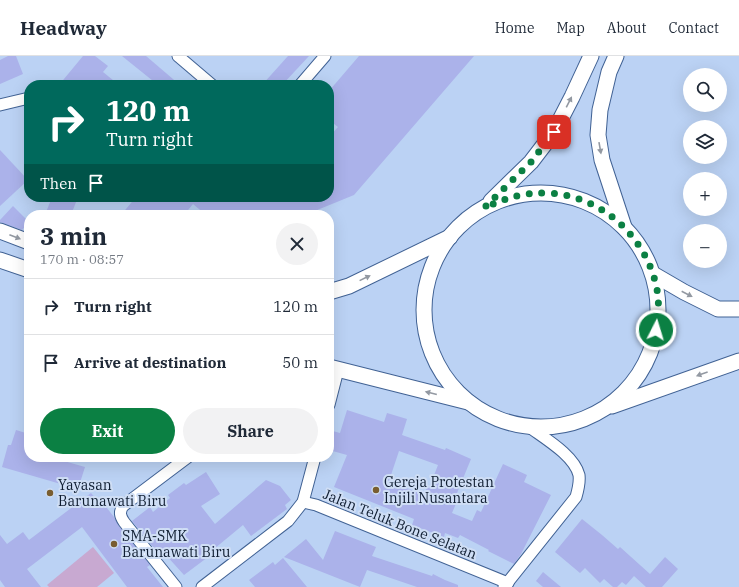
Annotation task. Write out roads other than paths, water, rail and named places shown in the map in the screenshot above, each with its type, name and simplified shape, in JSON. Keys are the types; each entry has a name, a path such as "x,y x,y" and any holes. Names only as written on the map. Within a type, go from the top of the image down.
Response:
{"main road":[{"path":"484,208 531,162 554,132 591,56"},
{"path":"616,56 609,72 600,110 598,135 602,160 624,227"},
{"path":"601,410 619,397 634,380 646,361 654,340 658,319 658,296 653,274 646,257 636,241 624,227 608,213 589,202 568,196 547,193 525,194 504,199 484,208 466,220 451,236 438,256 429,277 425,300 425,323 430,346 439,367 452,386 469,402 487,414 507,422 528,426 550,426 572,422 601,410 739,361"},
{"path":"0,231 24,240"},
{"path":"334,290 349,286 451,236"},
{"path":"0,260 24,268"},
{"path":"653,274 718,309 739,309"},
{"path":"334,368 469,402"}],"street":[{"path":"178,56 206,80"},
{"path":"304,80 325,56"},
{"path":"0,105 24,99"},
{"path":"506,585 576,497 579,487 579,476 569,457 528,426"},
{"path":"176,587 124,522 120,513 123,506 181,462"},
{"path":"202,587 288,520 303,502 314,462"},
{"name":"Jalan Teluk Bone Selatan","path":"303,502 316,505 506,585"}],"place":[{"name":"Gereja Protestan Injili Nusantara","path":"376,490"},
{"name":"Yayasan Barunawati Biru","path":"50,493"},
{"name":"SMA-SMK Barunawati Biru","path":"114,544"}]}
